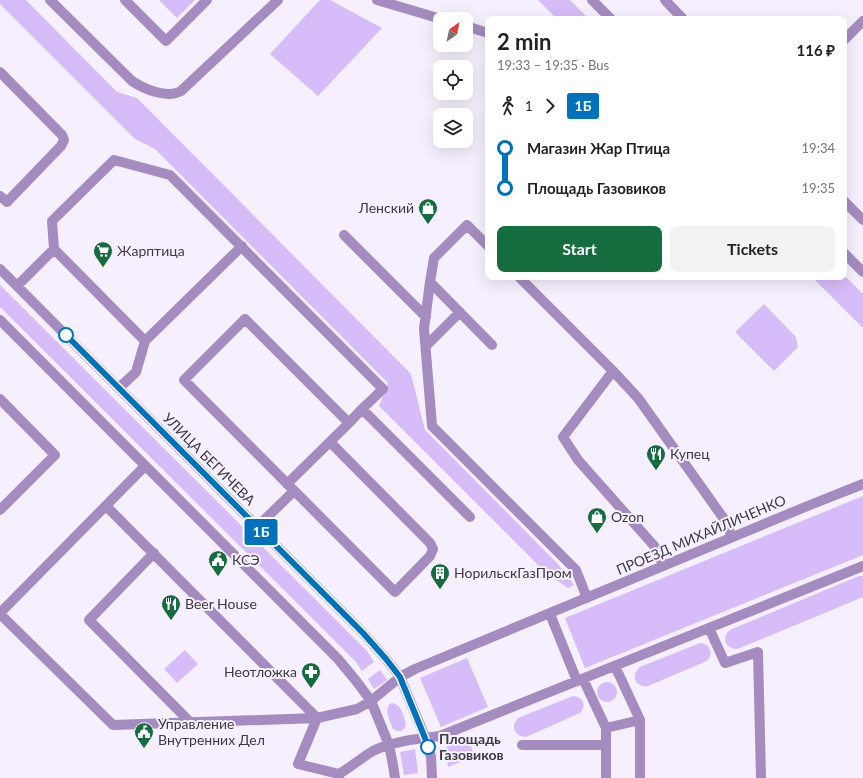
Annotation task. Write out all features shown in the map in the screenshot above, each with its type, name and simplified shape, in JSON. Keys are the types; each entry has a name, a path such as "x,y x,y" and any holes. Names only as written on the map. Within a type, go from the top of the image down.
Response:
{"street":[{"path":"50,0 139,86 152,91 171,94 181,91 278,0"},
{"path":"125,0 166,41 207,0"},
{"path":"377,0 433,17"},
{"path":"592,0 608,16"},
{"path":"664,0 680,16"},
{"path":"847,37 863,21"},
{"path":"473,28 485,32"},
{"path":"0,72 62,135 64,140 61,146 7,202 0,196"},
{"path":"145,341 54,249 52,221 114,160 170,175 383,389 330,442 257,527"},
{"path":"847,204 863,220"},
{"path":"485,243 467,225 434,258 424,328 432,426 576,570 587,598"},
{"path":"344,235 426,317"},
{"path":"119,388 136,372 145,341 242,246"},
{"path":"17,286 54,249"},
{"path":"847,256 863,272"},
{"name":"УЛИЦА БЕГИЧЕВА","path":"0,269 363,633 386,659 400,677 425,738 431,757 432,778"},
{"path":"522,280 638,398 724,519 732,537"},
{"path":"430,282 492,345"},
{"path":"426,346 460,312"},
{"path":"330,442 430,543 433,549 430,556 395,592 184,380 245,319 349,423"},
{"path":"0,320 338,659 371,701 389,745 395,778"},
{"path":"613,371 563,437 578,460 656,548 662,566"},
{"path":"0,399 54,455 0,510"},
{"path":"362,409 470,517"},
{"path":"0,613 145,466"},
{"name":"ПРОЕЗД МИХАЙЛИЧЕНКО","path":"0,613 113,725 317,718 357,709 371,701 400,677 415,669 863,484"},
{"path":"106,506 317,718 298,764 340,776 374,751 389,745 440,736 863,566"},
{"path":"154,553 89,620 190,722"},
{"path":"550,614 580,680 606,728 606,778"},
{"path":"709,628 725,663 758,652 760,778"},
{"path":"615,666 640,720 640,778"},
{"path":"606,728 640,720"},
{"path":"522,745 605,745"}],"shaded area":[{"path":"0,0 26,0 117,92 137,98 411,374 425,430 557,563 574,585 568,588 546,573 379,406 388,383 155,149 135,139 0,4"},
{"path":"159,0 195,0 177,18"},
{"path":"320,0 330,0 382,28 318,96 270,54"},
{"path":"538,0 570,0 586,16 554,16"},
{"path":"847,278 863,294 863,328 815,280 847,280"},
{"path":"0,285 367,651 374,662 362,671 356,662 0,307"},
{"path":"764,304 796,337 798,347 774,371 735,332"},
{"path":"863,496 863,555 585,668 565,618"},
{"path":"859,576 863,576 863,597 740,648 731,648 726,643 726,635 732,629"},
{"path":"700,643 706,645 710,649 710,655 707,661 648,686 640,685 635,680 635,674 640,667"},
{"path":"185,650 198,664 177,683 164,669"},
{"path":"467,658 488,707 441,727 420,678"},
{"path":"380,670 387,680 374,689 368,679"},
{"path":"607,682 614,685 617,692 614,699 607,702 600,699 597,692 600,685"},
{"path":"573,696 579,698 583,702 583,707 580,713 526,737 518,735 515,731 514,724 518,718"},
{"path":"391,703 398,705 403,714 406,724 405,728 401,731 393,729 389,719 387,712"},
{"path":"460,741 470,744 475,756 448,767 445,748"},
{"path":"415,749 418,773 404,775 400,752"}],"bus line":[{"name":"1Б","path":"66,335 363,633 386,659 400,677 428,747"}],"place":[{"name":"Ленский","path":"428,225"},
{"name":"Жарптица","path":"103,268"},
{"name":"Купец","path":"656,471"},
{"name":"Ozon","path":"597,534"},
{"name":"КСЭ","path":"218,577"},
{"name":"НорильскГазПром","path":"440,590"},
{"name":"Beer House","path":"171,621"},
{"name":"Неотложка","path":"311,689"},
{"name":"Площадь Газовиков","path":"428,747"},
{"name":"Управление Внутренних Дел","path":"144,749"}]}
